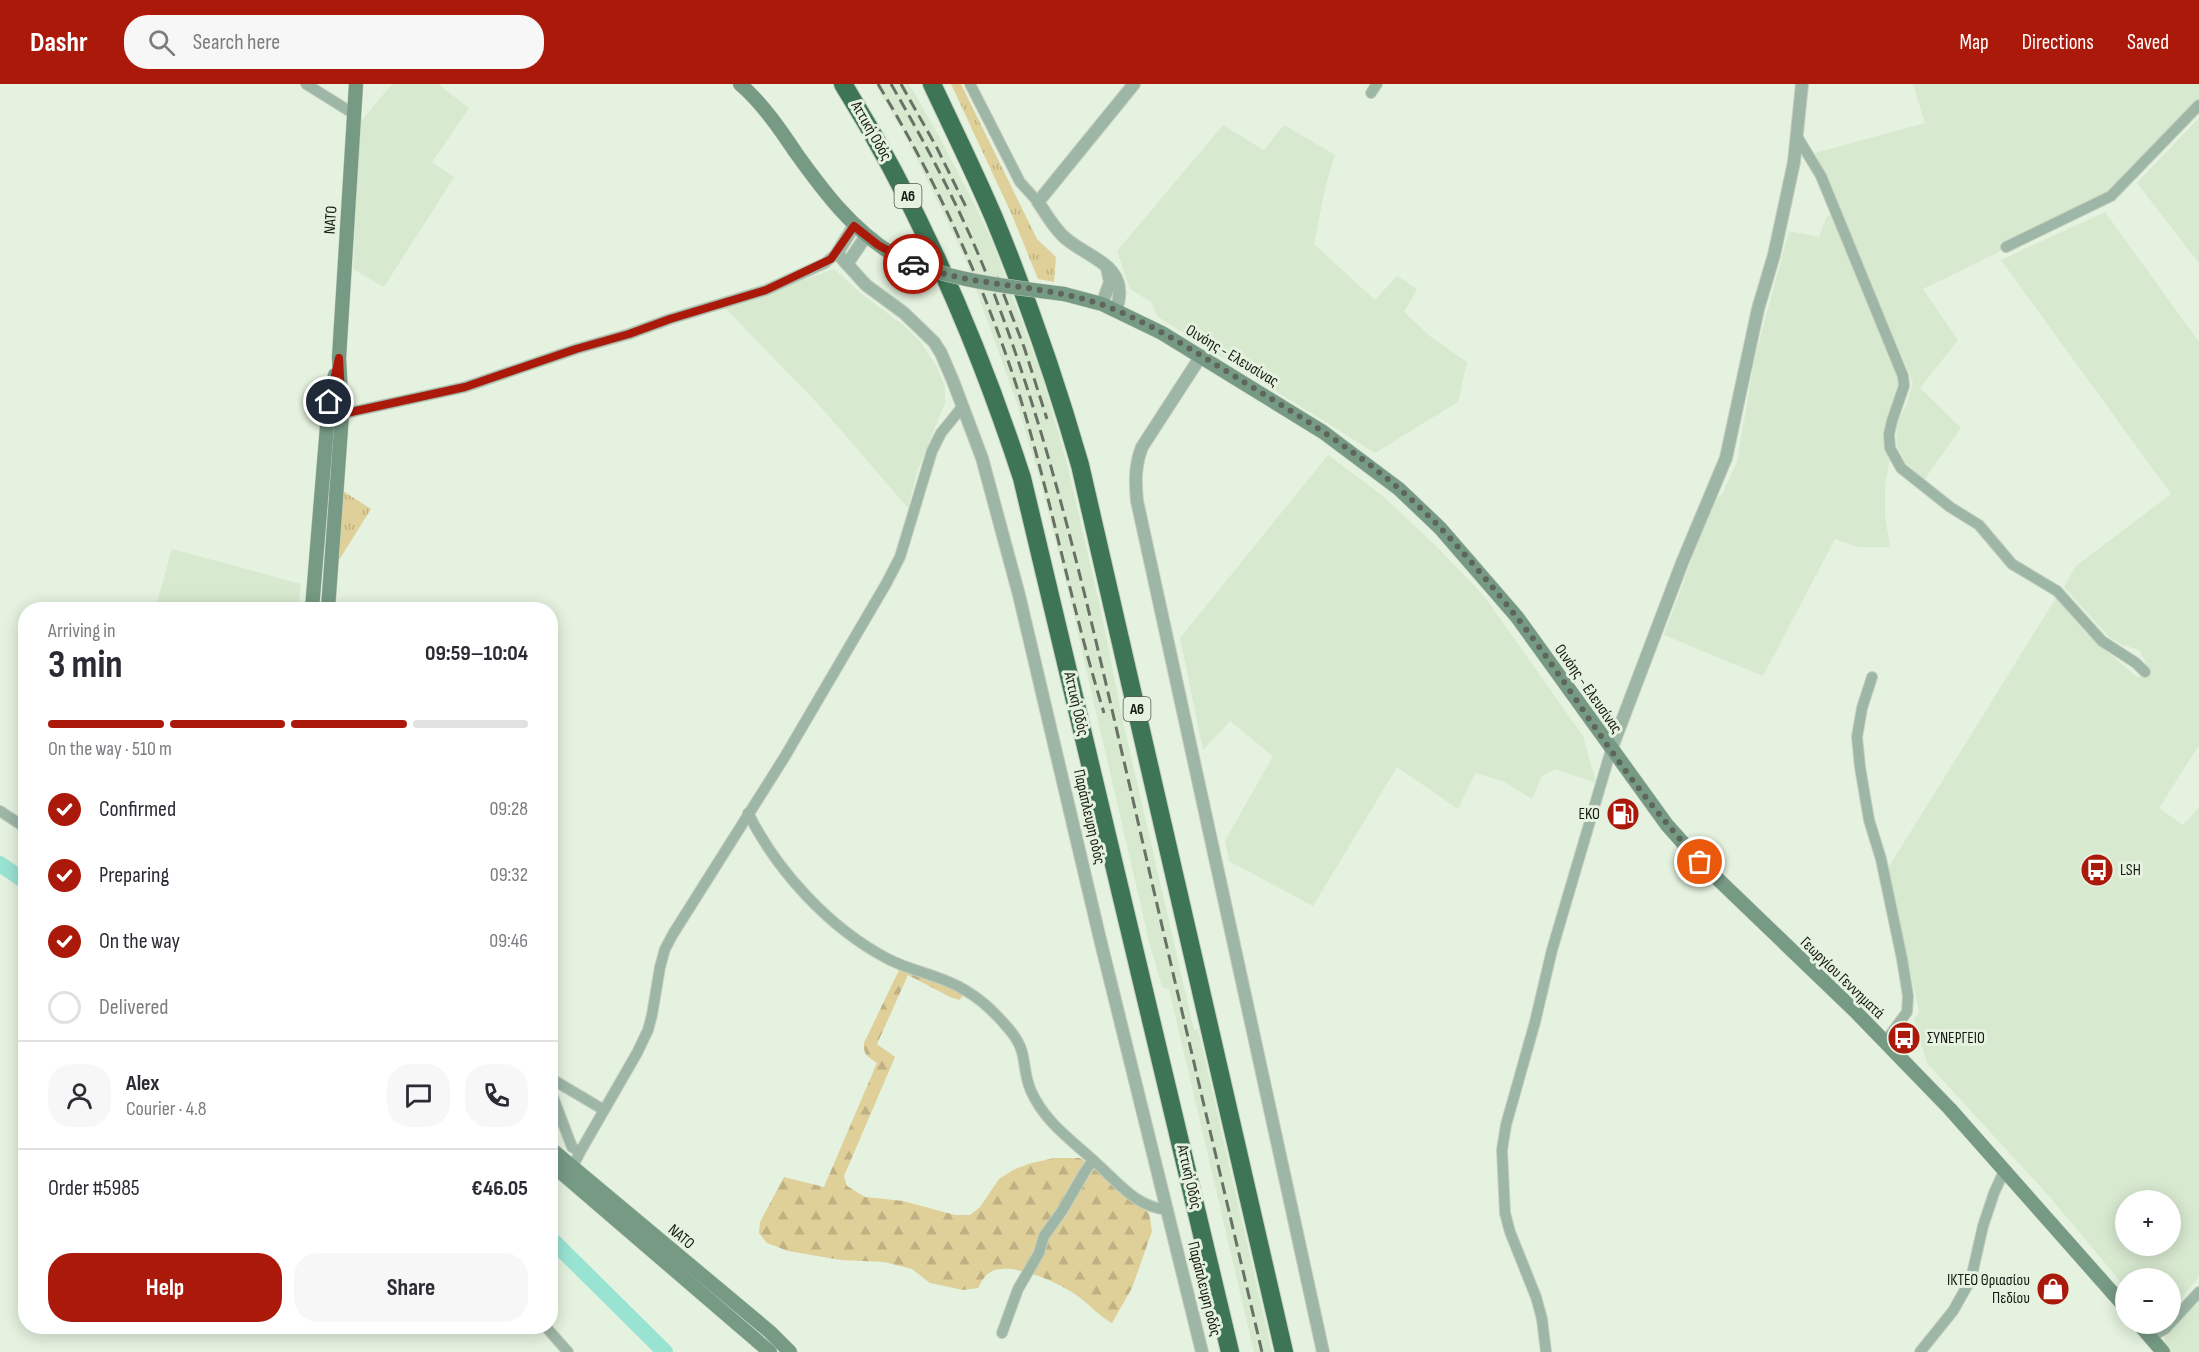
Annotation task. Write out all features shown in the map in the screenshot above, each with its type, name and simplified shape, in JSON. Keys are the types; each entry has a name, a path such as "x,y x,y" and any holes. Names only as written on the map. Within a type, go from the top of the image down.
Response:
{"highway":[{"name":"Αττική Οδός","path":"843,84 897,176 963,314 1022,478 1230,1352"},
{"name":"Α6","path":"933,84 998,228 1061,399 1080,465 1284,1352"}],"main road":[{"name":"ΝΑΤΟ","path":"329,602 342,414 339,358 356,84"},
{"name":"Οινόης - Ελευσίνας","path":"740,84 779,128 813,178 854,226 892,254 929,271 952,277 1064,294 1109,307 1162,333 1323,432 1399,489 1440,528 1517,617 1611,750"},
{"name":"ΝΑΤΟ","path":"313,602 329,402 339,358"},
{"name":"Γεωργίου Γεννηματά","path":"1611,750 1666,825 1700,862 1885,1042 2005,1169 2115,1295"},
{"name":"ΝΑΤΟ","path":"558,1155 754,1319 790,1352"},
{"name":"ΝΑΤΟ","path":"558,1170 770,1352"},
{"path":"2147,1334 2163,1352"}],"street":[{"path":"306,84 354,114"},
{"path":"970,84 1020,182 1064,237 1098,258 1107,267 1110,282 1109,307"},
{"path":"1038,202 1134,84"},
{"path":"1546,1352 1542,1319 1536,1297 1510,1232 1505,1213 1502,1150 1506,1125 1535,1022 1551,950 1611,750 1699,521 1726,458 1758,309 1774,255 1798,138 1802,84"},
{"path":"2006,247 2111,196 2199,105"},
{"path":"1798,138 1821,176 1904,376 1904,386 1889,434 1890,448 1895,460 1910,477 1979,525 2012,564 2057,591 2102,641 2136,663 2145,672"},
{"path":"342,414 465,387 576,349 766,290 825,263 837,252 854,226"},
{"path":"847,264 866,236"},
{"name":"Παράπλευρη οδός","path":"837,252 866,285 909,317 934,342 941,353 963,406 982,458 1013,572 1202,1352"},
{"path":"1201,356 1142,447 1137,461 1135,479 1137,501 1323,1352"},
{"path":"572,1168 648,1030 665,949 784,758 900,557 932,451 941,433 963,406"},
{"path":"1872,677 1863,701 1857,737 1860,766 1869,820 1881,860 1908,996 1907,1012 1885,1042"},
{"path":"0,811 18,823"},
{"path":"748,813 779,866 811,900 848,933 887,959 967,991 995,1014 1023,1048 1030,1090 1057,1130 1093,1160 1129,1195 1157,1209 1168,1210"},
{"path":"558,1083 604,1110"},
{"path":"558,1110 572,1147 580,1152"},
{"path":"1002,1333 1018,1289 1039,1253 1044,1236 1093,1160"},
{"path":"1920,1352 1953,1311 1971,1279 1983,1226 2005,1169"},
{"path":"2150,1337 2165,1329 2199,1292"},
{"path":"552,1334 568,1352"}],"shaded area":[{"path":"392,84 438,84 469,108 432,162 454,177 384,287 353,269 360,123"},
{"path":"875,84 909,84 935,129 995,248 1043,380 1068,467 1101,611 1122,717 1194,1030 1198,1029 1272,1352 1254,1352 1169,989 1162,987 1149,941 1066,582 1040,480 1017,403 964,256 907,139"},
{"path":"1913,84 2199,84 2199,97 2105,197 1923,289 1958,340 1920,388 1961,428 1924,480 1905,462 1897,446 1896,424 1906,406 1913,383 1815,153 1925,123"},
{"path":"2199,118 2199,263 2137,183"},
{"path":"1223,125 1264,150 1284,125 1335,155 1326,184 1314,244 1375,300 1397,276 1417,289 1404,312 1431,337 1467,362 1458,402 1375,453 1158,317 1151,302 1130,289 1117,251"},
{"path":"2105,212 2199,342 2199,745 2159,808 2183,825 2199,807 2199,1276 2181,1298 2181,1268 2115,1268 2115,1275 2049,1196 1927,1063 1914,1020 1919,1012 1888,868 2056,598 2087,634 2138,678 2150,670 2139,650 2122,645 2109,637 2064,587 2076,566 2171,494 2001,260"},
{"path":"1838,214 1896,346 1909,382 1906,395 1894,421 1885,485 1885,516 1890,547 1858,547 1835,539 1763,676 1664,635 1713,502 1722,494 1737,462 1755,357 1789,231 1819,237 1827,216"},
{"path":"834,269 920,341 937,367 945,387 945,403 917,472 908,508 819,405 725,308"},
{"path":"1328,455 1383,496 1484,596 1583,736 1596,783 1555,769 1542,776 1532,799 1505,782 1475,773 1458,809 1397,767 1313,906 1229,861 1225,841 1273,756 1230,721 1203,750 1180,638"},
{"path":"172,549 301,584 299,602 157,602"},
{"path":"2199,1300 2199,1352 2171,1352 2165,1346 2165,1337 2168,1334 2181,1334 2181,1320"}],"green space":[{"path":"951,84 961,84 1037,239 1056,257 1054,282 1038,279 1012,215"},
{"path":"343,491 371,509 339,560"},
{"path":"900,968 963,992 963,996 959,1000 950,997 908,975 877,1044 895,1057 844,1176 847,1186 865,1197 903,1201 955,1215 970,1215 980,1207 999,1179 1013,1170 1054,1158 1080,1158 1149,1213 1152,1231 1132,1288 1112,1323 1061,1286 1022,1271 998,1269 987,1274 978,1288 963,1290 930,1283 912,1269 884,1262 841,1260 788,1251 767,1243 759,1233 760,1222 784,1177 824,1187 877,1063 867,1055 864,1043"}],"waterway":[{"path":"0,864 18,876"},
{"path":"558,1246 665,1352"}],"railway":[{"path":"878,84 940,197 976,276 1007,356 1042,476 1104,713"},
{"path":"891,84 940,174 984,268 1008,333 1050,465 1069,531 1102,666 1262,1352"},
{"path":"901,84 937,148 967,209"},
{"path":"997,277 1024,347 1047,419"}],"way so far":[{"path":"913,264 929,271 974,282 1080,297 1116,309 1201,356 1323,432 1363,460 1399,489 1440,528 1484,577 1517,617 1666,825 1700,862"}],"place":[{"name":"EKO","path":"1623,814"},
{"name":"LSH","path":"2097,870"},
{"name":"ΣΥΝΕΡΓΕΙΟ","path":"1904,1038"},
{"name":"ΙΚΤΕΟ Θριασίου Πεδίου","path":"2053,1289"}],"route":[{"path":"329,402 339,358 342,414 465,387 576,349 766,290 831,259 854,226 878,245 913,264"}]}
